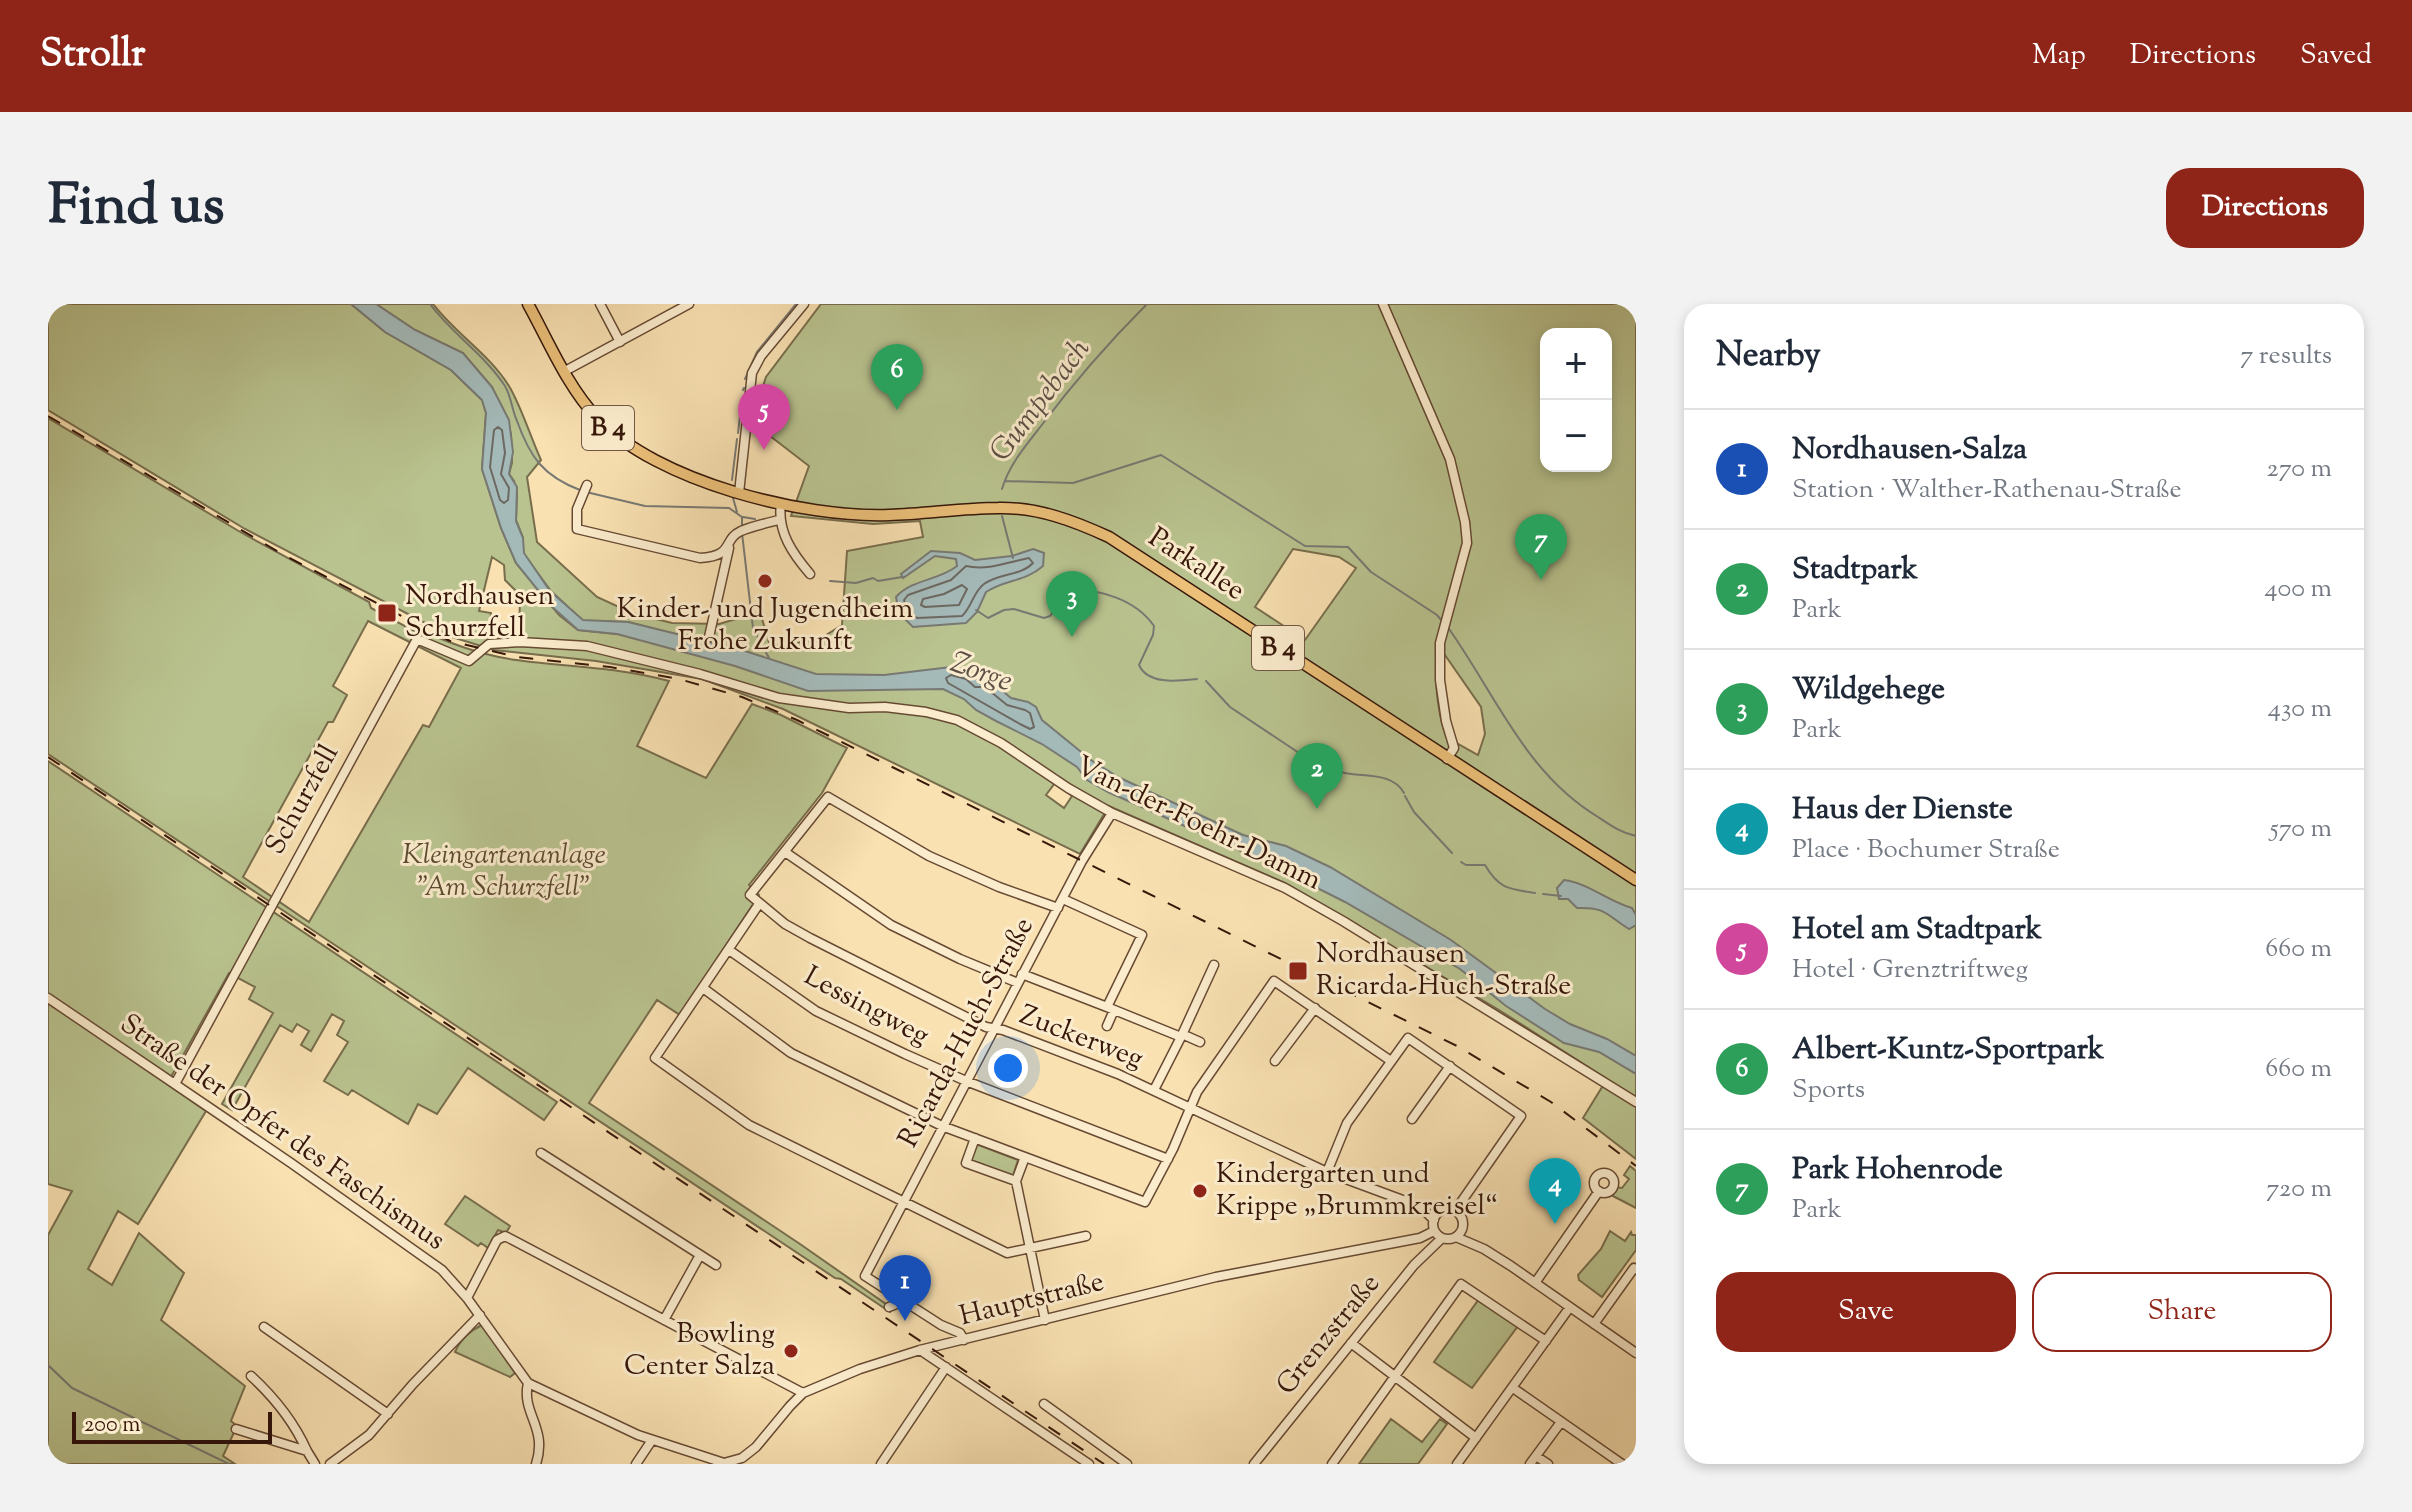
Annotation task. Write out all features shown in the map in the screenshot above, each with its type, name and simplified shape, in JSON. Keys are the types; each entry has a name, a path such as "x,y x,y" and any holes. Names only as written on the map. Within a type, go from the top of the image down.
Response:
{"main road":[{"name":"B 4","path":"528,304 584,402 598,419 639,452 668,467 739,493 781,504"},
{"name":"Parkallee","path":"781,504 823,513 857,515 1001,508 1041,512 1081,524 1109,537 1636,880"}],"street":[{"path":"600,304 620,342"},
{"path":"565,371 689,304"},
{"path":"739,493 752,373 767,348 804,304"},
{"path":"1383,304 1450,459 1461,497 1467,543 1440,643 1440,680 1454,748 1447,759"},
{"path":"585,489 577,509 577,529 700,558 711,557 729,547"},
{"path":"781,504 776,521 794,554 810,574"},
{"path":"709,637 732,539 742,531 776,521"},
{"name":"Schurzfell","path":"175,1084 417,639 469,661 489,644 520,642"},
{"name":"Van-der-Foehr-Damm","path":"520,642 587,646 700,674 779,698 849,708 885,707 926,712 957,720 991,737 1112,813 1285,888 1636,1102"},
{"path":"1058,908 999,887 929,856 828,797 785,852 891,925 960,959 1110,1008 1200,1042"},
{"name":"Ricarda-Huch-Straße","path":"904,1301 865,1276 1020,979 1112,813"},
{"name":"Zuckerweg","path":"785,852 750,895 785,924 851,961 994,1028 1118,1074 1327,1172 1440,1212"},
{"path":"1063,899 1142,935 1110,1008 1107,1026"},
{"path":"759,904 655,1058 749,1125 1007,1253 1086,1236"},
{"name":"Lessingweg","path":"729,950 816,1011 966,1081 1168,1159"},
{"path":"1154,1090 1214,965"},
{"path":"703,988 791,1053 942,1126 1145,1202 1168,1159 1189,1107 1274,981 1391,1061"},
{"name":"Straße der Opfer des Faschismus","path":"48,998 419,1253 442,1270 480,1315"},
{"path":"1275,1061 1315,1008"},
{"path":"1327,1172 1347,1123 1408,1038 1521,1116 1455,1211"},
{"path":"1412,1119 1450,1066"},
{"path":"975,1138 966,1163 1016,1181"},
{"path":"541,1153 716,1265"},
{"path":"1025,1157 1016,1181 1045,1320"},
{"path":"1535,1283 1599,1191"},
{"name":"Zuckerweg","path":"1408,1202 1434,1220"},
{"path":"1456,1237 1462,1220 1455,1211 1447,1209 1440,1212 1434,1220 1434,1231 1442,1238 1456,1237 1484,1249 1636,1353"},
{"path":"1462,1227 1484,1249"},
{"name":"Hauptstraße","path":"528,1383 652,1440 724,1463 742,1461 803,1393 833,1379 920,1350 1216,1277 1420,1238 1434,1231"},
{"path":"467,1298 497,1240 505,1236 803,1393"},
{"name":"Grenzstraße","path":"1254,1464 1414,1265 1442,1238"},
{"path":"664,1320 700,1255"},
{"path":"1594,1324 1636,1269"},
{"path":"1332,1464 1461,1284 1546,1341"},
{"path":"889,1307 904,1301 941,1325 960,1333 964,1340"},
{"path":"1457,1464 1570,1307"},
{"path":"330,1464 369,1435 480,1315 528,1383 528,1405 540,1437 536,1464"},
{"path":"941,1325 950,1343"},
{"path":"264,1327 388,1414"},
{"path":"1351,1343 1476,1438"},
{"path":"920,1350 1089,1464"},
{"path":"881,1464 946,1367"},
{"path":"251,1376 298,1430 315,1464"},
{"path":"1513,1388 1619,1463"},
{"path":"1044,1404 1127,1464"},
{"path":"1530,1464 1561,1422"},
{"path":"236,1429 307,1451"},
{"path":"636,1464 652,1440"},
{"path":"1536,1456 1548,1464"}],"green space":[{"path":"48,304 351,304 385,332 451,370 482,400 486,413 482,469 501,528 516,563 559,615 578,630 713,644 628,622 583,621 551,591 523,553 523,538 516,520 517,494 509,474 512,463 511,434 492,387 463,353 415,330 376,304 433,304 492,364 518,403 541,460 527,477 537,542 597,597 632,613 672,623 719,624 760,612 770,646 818,640 842,625 847,551 923,537 920,521 873,524 791,516 809,466 756,425 760,395 766,377 821,304 1636,304 1636,1159 1583,1118 1607,1079 1499,1010 1285,883 1109,806 1080,854 783,709 702,679 596,661 494,650 452,637 245,529 48,410","holes":["1293,549 1339,557 1356,568 1305,640 1255,607","492,557 504,565 505,580 520,595 519,640 488,638 491,613 479,611","1438,645 1481,707 1485,734 1478,755 1446,737 1438,703","1055,783 1072,796 1064,808 1046,795"]},
{"name":"Kleingartenanlage \"Am Schurzfell\"","path":"48,418 242,533 369,602 371,608 414,631 416,628 465,648 503,658 612,670 669,681 637,746 706,778 752,704 847,748 822,793 749,885 759,895 680,1015 657,1000 589,1103 893,1309 890,1312 835,1278 48,754","holes":["368,621 461,668 429,727 423,725 309,922 243,877 328,722 333,722 347,695 333,686"]},
{"path":"48,761 557,1102 544,1120 468,1068 437,1114 418,1104 408,1124 352,1090 348,1095 324,1081 348,1042 337,1035 344,1021 332,1014 311,1051 301,1045 309,1031 297,1024 292,1032 280,1025 232,1110 222,1104 273,1013 249,999 255,987 229,973 167,1084 206,1111 138,1224 118,1211 88,1269 112,1285 139,1233 184,1273 161,1320 245,1386 231,1421 237,1426 223,1456 235,1464 48,1464 48,1235 72,1191 48,1184"},
{"path":"976,1144 1018,1160 1013,1176 970,1160"},
{"path":"1630,1166 1636,1171 1636,1208 1611,1195 1616,1187 1622,1188 1629,1179 1624,1175"},
{"path":"465,1196 510,1226 506,1233 498,1230 488,1248 481,1243 478,1246 445,1224"},
{"path":"1610,1231 1625,1241 1631,1232 1636,1235 1636,1250 1602,1297 1579,1280 1578,1275 1601,1249"},
{"path":"1479,1299 1518,1326 1472,1388 1434,1362"},
{"path":"482,1325 515,1373 510,1377 455,1352 466,1336"},
{"path":"1391,1419 1422,1442 1440,1419 1447,1424 1418,1464 1359,1464"}],"water":[{"path":"351,304 376,304 415,330 463,353 492,387 509,420 513,452 509,474 517,487 516,521 523,538 524,553 550,591 583,620 628,622 742,650 816,674 884,675 951,667 971,672 978,680 991,681 1011,698 1036,707 1042,720 1091,760 1118,777 1243,835 1286,846 1330,867 1451,940 1545,1009 1636,1056 1636,1074 1599,1052 1564,1043 1506,1006 1460,969 1345,902 1268,863 1108,792 1087,780 1077,767 1042,744 943,689 808,691 735,666 617,634 578,630 550,605 516,563 501,528 482,469 486,413 482,400 451,370 385,332"},
{"path":"1033,549 1044,553 1043,566 986,592 977,612 966,623 913,627 899,613 896,597 902,591 957,566 956,559 935,556 903,578 901,574 931,551 960,553 975,560 1012,556"},
{"path":"1564,880 1632,908 1636,925 1629,929 1601,911 1577,908 1568,899 1559,899 1557,888"}],"waterway":[{"path":"430,304 505,386 522,434 540,464 556,478 580,490"},
{"path":"745,379 757,352 796,304"},
{"name":"Gumpebach","path":"1002,489 1018,456 1053,410 1147,304"},
{"path":"738,433 742,399"},
{"path":"732,480 737,439"},
{"path":"1005,481 1073,483 1161,455 1305,546 1348,547 1371,572 1442,621"},
{"path":"586,492 645,506 729,508 742,517 742,526"},
{"path":"733,498 737,512"},
{"name":"Gumpebach","path":"1002,516 1013,558"},
{"path":"743,517 755,519"},
{"path":"742,533 753,628 769,658"},
{"path":"830,581 856,583 873,578 878,581 902,577"},
{"path":"976,610 988,618 1014,609 1044,618 1050,616 1068,592 1092,592 1116,597 1137,609 1154,626 1139,665 1143,671 1156,679 1197,679"},
{"path":"1447,626 1513,730 1550,778 1572,799 1598,817 1636,836"},
{"path":"1206,681 1230,707 1299,753"},
{"path":"1301,754 1341,772 1392,781 1404,793"},
{"path":"1405,796 1414,812 1452,853"},
{"path":"1461,862 1485,865 1500,883 1535,893"},
{"path":"1543,894 1561,896"},
{"path":"48,1365 72,1388 229,1464"}],"railway":[{"path":"48,416 282,554 450,641 517,657 610,667 679,679 742,697 797,720 1457,1046 1551,1102 1636,1166"},
{"path":"48,757 1104,1464"}],"place":[{"name":"Albert-Kuntz-Sportpark","path":"897,410"},
{"name":"Hotel am Stadtpark","path":"764,450"},
{"name":"Park Hohenrode","path":"1541,580"},
{"name":"Kinder- und Jugendheim Frohe Zukunft","path":"765,581"},
{"name":"Nordhausen Schurzfell","path":"387,613"},
{"name":"Wildgehege","path":"1072,637"},
{"name":"Stadtpark","path":"1317,809"},
{"name":"Nordhausen Ricarda-Huch-Straße","path":"1298,971"},
{"name":"Kindergarten und Krippe „Brummkreisel“","path":"1200,1191"},
{"name":"Haus der Dienste","path":"1555,1224"},
{"name":"Nordhausen-Salza","path":"905,1321"},
{"name":"Bowling Center Salza","path":"791,1351"}],"water label":[{"name":"Zorge","path":"981,673"}]}
